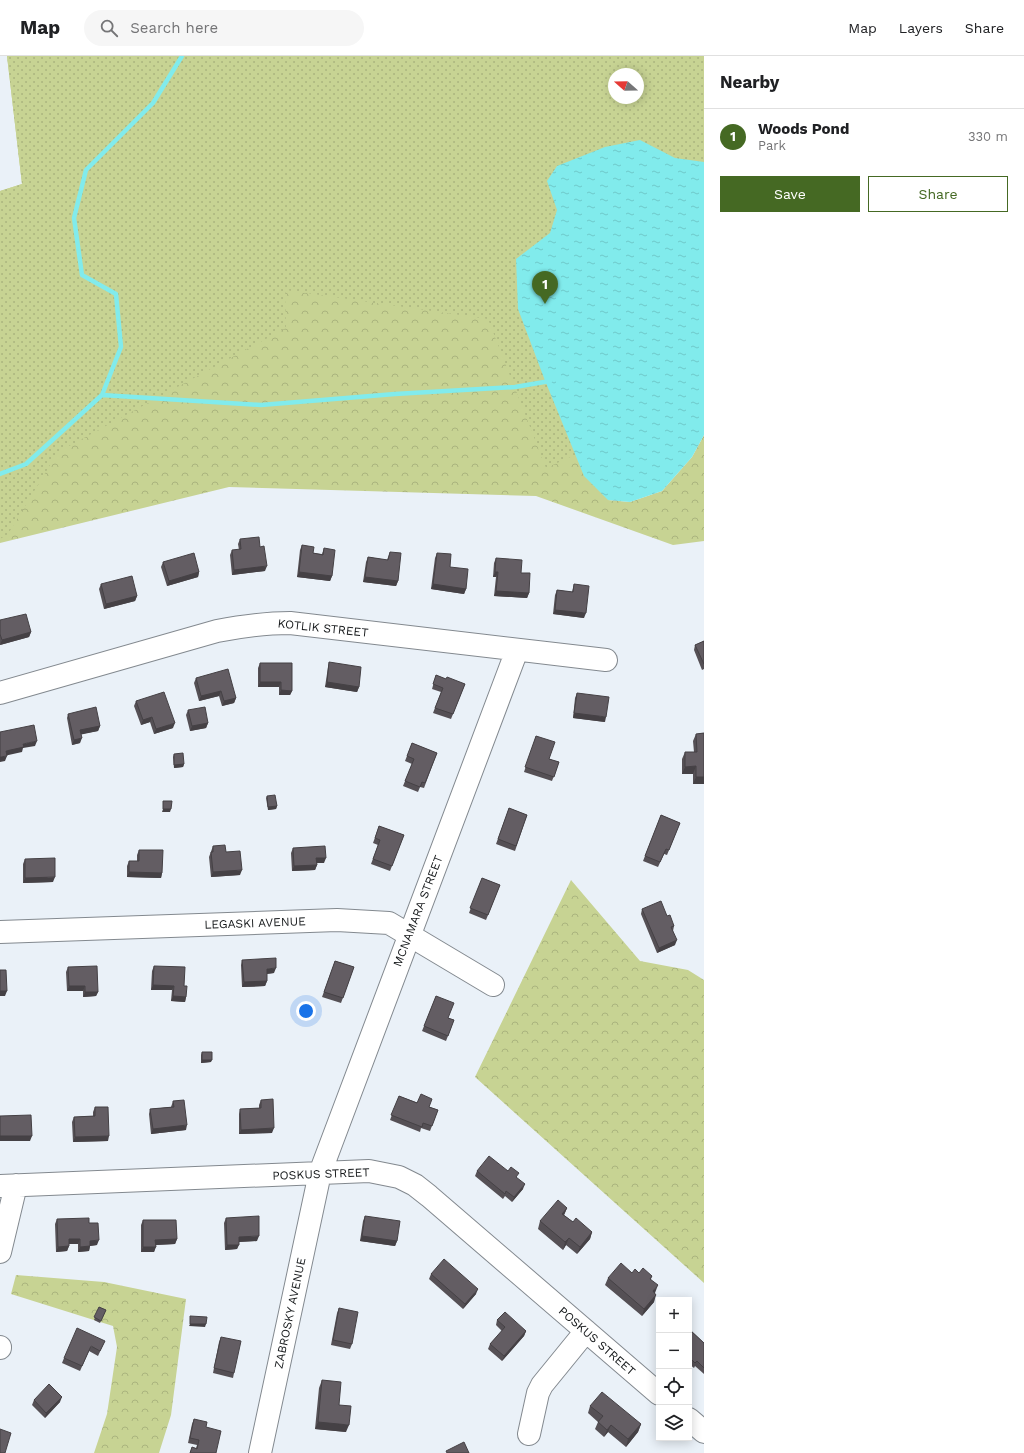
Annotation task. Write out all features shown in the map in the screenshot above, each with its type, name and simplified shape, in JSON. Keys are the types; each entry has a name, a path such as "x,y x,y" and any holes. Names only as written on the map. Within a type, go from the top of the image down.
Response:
{"street":[{"name":"KOTLIK STREET","path":"0,692 217,632 265,623 298,624 606,660"},
{"name":"MCNAMARA STREET","path":"320,1173 517,650"},
{"name":"LEGASKI AVENUE","path":"0,932 337,920 389,923 493,985"},
{"name":"POSKUS STREET","path":"8,1186 320,1173 350,1170 368,1171 399,1177 415,1185 656,1391"},
{"name":"ZABROSKY AVENUE","path":"260,1453 320,1173"},
{"path":"0,1252 8,1186"},
{"path":"529,1434 538,1393 542,1385 586,1331"},
{"path":"692,1422 704,1432"}],"green space":[{"path":"7,56 704,56 608,500 630,502 662,491 692,457 704,435 704,541 673,545 536,496 229,487 0,543 0,191 22,184"},
{"path":"7,56 704,56 704,397 546,468 488,319 285,290 286,328 58,452 8,534 0,539 0,191 22,184"},
{"path":"571,880 640,961 688,970 704,980 704,1283 475,1077"},
{"path":"16,1275 104,1282 186,1299 171,1415 159,1453 94,1453 107,1414 117,1347 113,1326 11,1294"}],"water":[{"path":"640,140 675,158 704,162 704,435 692,457 662,491 630,502 608,500 584,476 518,309 516,259 550,233 557,210 547,181 557,166 605,147"}],"building":[{"path":"259,537 260,547 264,546 267,566 234,570 232,550 241,549 240,539"},
{"path":"302,545 314,547 313,553 323,555 324,548 335,550 332,576 299,572"},
{"path":"390,552 401,553 398,581 365,577 368,557 388,560"},
{"path":"194,553 199,572 169,581 163,562"},
{"path":"437,553 451,554 450,567 468,569 466,589 433,584"},
{"path":"496,558 522,560 521,573 530,573 529,593 496,591 498,572 495,572"},
{"path":"132,576 137,596 106,604 101,584"},
{"path":"574,584 589,586 586,613 555,610 557,590 573,592"},
{"path":"26,614 31,632 2,640 0,634 0,620"},
{"path":"704,641 704,664 695,645"},
{"path":"329,662 361,667 359,687 327,682"},
{"path":"260,663 292,663 292,691 281,690 281,682 260,682"},
{"path":"228,669 236,698 224,701 221,691 201,696 196,678"},
{"path":"436,675 446,679 447,677 465,684 453,714 435,708 443,688 433,684"},
{"path":"164,692 175,723 156,729 152,717 143,720 136,701"},
{"path":"577,693 609,697 606,717 574,713"},
{"path":"96,707 100,726 80,730 82,738 74,740 68,714"},
{"path":"205,707 208,723 192,726 188,710"},
{"path":"34,725 37,741 23,744 24,747 6,751 7,756 0,757 0,732"},
{"path":"704,733 704,777 696,777 696,766 685,767 685,752 697,752 696,734"},
{"path":"536,736 555,742 549,759 559,762 554,777 525,767"},
{"path":"412,743 437,753 425,783 422,782 420,787 405,781 414,759 407,756"},
{"path":"183,753 184,764 174,765 174,754"},
{"path":"275,795 277,806 268,807 267,796"},
{"path":"163,801 172,801 171,809 163,809"},
{"path":"509,808 527,815 516,846 498,839"},
{"path":"661,815 680,823 669,850 666,849 660,862 645,856"},
{"path":"379,826 404,835 392,866 373,859 380,840 375,838"},
{"path":"225,845 226,852 240,851 242,870 213,872 211,852 213,852 213,846"},
{"path":"325,846 326,858 316,858 317,865 294,866 293,848"},
{"path":"139,850 163,850 162,873 129,872 129,861 139,861"},
{"path":"55,858 55,877 25,878 25,859"},
{"path":"482,878 500,885 488,915 470,908"},
{"path":"661,901 667,916 670,915 674,926 671,927 677,940 659,948 642,909"},
{"path":"276,958 276,968 267,969 267,981 244,982 242,960"},
{"path":"335,961 354,967 343,998 324,992"},
{"path":"97,966 98,992 85,992 85,986 69,986 68,967"},
{"path":"154,966 185,967 184,986 187,986 186,997 173,996 174,986 153,985"},
{"path":"0,970 6,970 7,991 0,991"},
{"path":"436,996 454,1003 448,1018 454,1020 448,1036 424,1026"},
{"path":"202,1052 212,1052 212,1060 202,1060"},
{"path":"421,1094 432,1099 429,1107 438,1110 432,1126 423,1123 422,1127 391,1115 399,1096 417,1103"},
{"path":"273,1099 274,1128 241,1130 240,1109 261,1108 261,1100"},
{"path":"184,1100 187,1125 153,1129 150,1109 174,1107 173,1101"},
{"path":"95,1107 108,1107 109,1136 75,1137 74,1117 95,1116"},
{"path":"31,1115 32,1136 0,1136 0,1116"},
{"path":"489,1156 508,1171 511,1167 519,1173 516,1177 525,1184 514,1197 506,1191 505,1194 477,1171"},
{"path":"558,1200 567,1208 562,1214 573,1222 576,1218 592,1232 580,1247 569,1238 565,1242 540,1221"},
{"path":"259,1216 259,1236 239,1237 239,1245 227,1245 226,1218"},
{"path":"365,1216 400,1221 397,1241 362,1236"},
{"path":"89,1218 89,1223 98,1223 99,1240 90,1241 90,1246 80,1247 80,1239 69,1239 69,1246 58,1247 57,1219"},
{"path":"143,1220 176,1220 177,1239 155,1240 156,1247 143,1247"},
{"path":"444,1259 478,1289 465,1304 431,1274"},
{"path":"621,1263 632,1273 635,1269 639,1273 643,1268 652,1276 650,1279 658,1285 653,1291 656,1295 644,1309 608,1278"},
{"path":"99,1307 106,1310 101,1321 94,1317"},
{"path":"339,1308 358,1312 352,1344 333,1340"},
{"path":"505,1312 526,1331 504,1356 490,1344 505,1327 497,1320"},
{"path":"190,1316 207,1317 206,1324 190,1324"},
{"path":"77,1328 105,1341 100,1351 91,1346 82,1366 64,1358"},
{"path":"692,1332 704,1343 704,1368 697,1361 695,1363 692,1360"},
{"path":"221,1337 241,1341 234,1373 214,1368"},
{"path":"322,1380 341,1382 339,1405 351,1406 349,1425 318,1422"},
{"path":"49,1384 62,1397 46,1413 34,1400"},
{"path":"602,1392 641,1424 628,1439 611,1425 607,1430 598,1422 603,1416 590,1406"},
{"path":"194,1419 207,1422 206,1427 221,1431 216,1453 190,1453 192,1447 197,1449 199,1440 190,1438"},
{"path":"0,1429 11,1433 5,1453 0,1453"},
{"path":"464,1442 469,1453 447,1453 446,1451"}],"waterway":[{"path":"102,395 121,347 116,294 82,275 74,218 86,170 153,103 182,56"},
{"path":"0,474 26,464 102,395 261,405 395,394 515,387 550,381"}],"place":[{"name":"Woods Pond","path":"545,304"}]}
